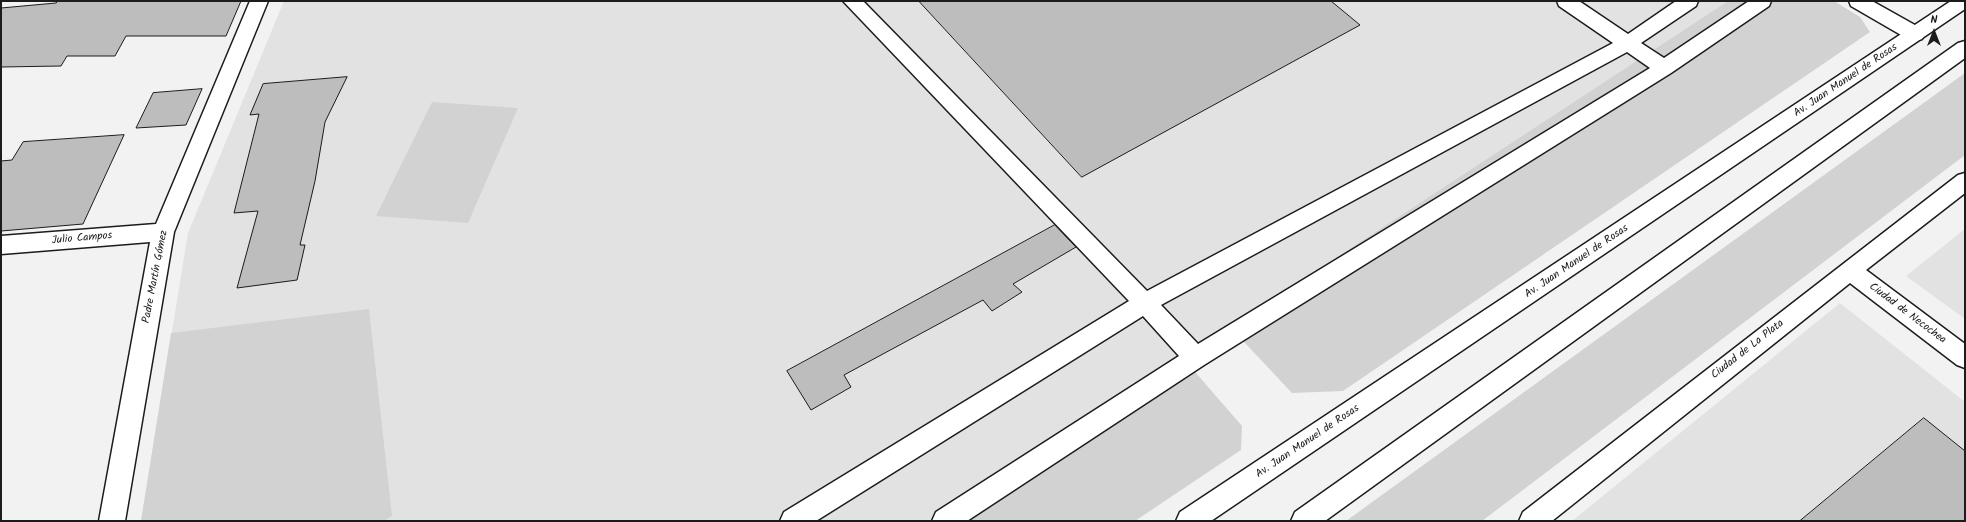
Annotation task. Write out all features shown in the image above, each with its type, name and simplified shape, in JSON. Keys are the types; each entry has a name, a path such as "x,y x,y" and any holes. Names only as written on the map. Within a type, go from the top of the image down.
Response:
{"street":[{"name":"Padre Martín Gómez","path":"112,521 163,232 259,1"},
{"path":"852,1 1145,303 1196,358"},
{"path":"1566,1 1664,68"},
{"path":"793,521 1145,303 1628,43 1689,1"},
{"path":"945,521 1196,358 1664,68 1762,1"},
{"path":"1858,1 1914,34"},
{"name":"Av. Juan Manuel de Rosas","path":"1189,521 1964,1"},
{"path":"1304,521 1965,48"},
{"name":"Ciudad de La Plata","path":"1532,521 1965,181"},
{"name":"Julio Campos","path":"1,245 163,232"},
{"name":"Ciudad de Necochea","path":"1850,270 1965,358"}],"shaded area":[{"path":"284,1 1728,1 933,521 141,521 188,233"},
{"path":"1728,1 1834,1 1860,17 1870,32 1343,391 1292,393 1230,327"},
{"path":"1965,73 1965,155 1482,521 1346,521"},
{"path":"432,102 518,108 468,223 376,216"},
{"path":"1965,229 1965,319 1906,276"},
{"path":"1840,303 1965,402 1965,521 1572,521"},
{"path":"369,309 392,516 384,521 141,521 171,333"},
{"path":"1183,358 1242,426 1241,450 1135,521 933,521"}],"building":[{"path":"57,1 241,1 226,36 126,36 115,56 67,56 61,66 1,67 1,8 56,3"},
{"path":"919,1 1331,1 1360,25 1082,177"},
{"path":"347,77 325,122 315,181 300,245 305,245 297,280 237,288 258,211 234,213 259,114 250,115 263,84"},
{"path":"202,89 186,125 136,128 153,93"},
{"path":"124,135 83,224 1,231 1,161 12,160 23,142"},
{"path":"1055,225 1076,247 1013,284 1022,292 992,311 983,300 844,375 851,387 811,410 787,371"},
{"path":"1924,418 1965,451 1965,521 1800,521"}]}
